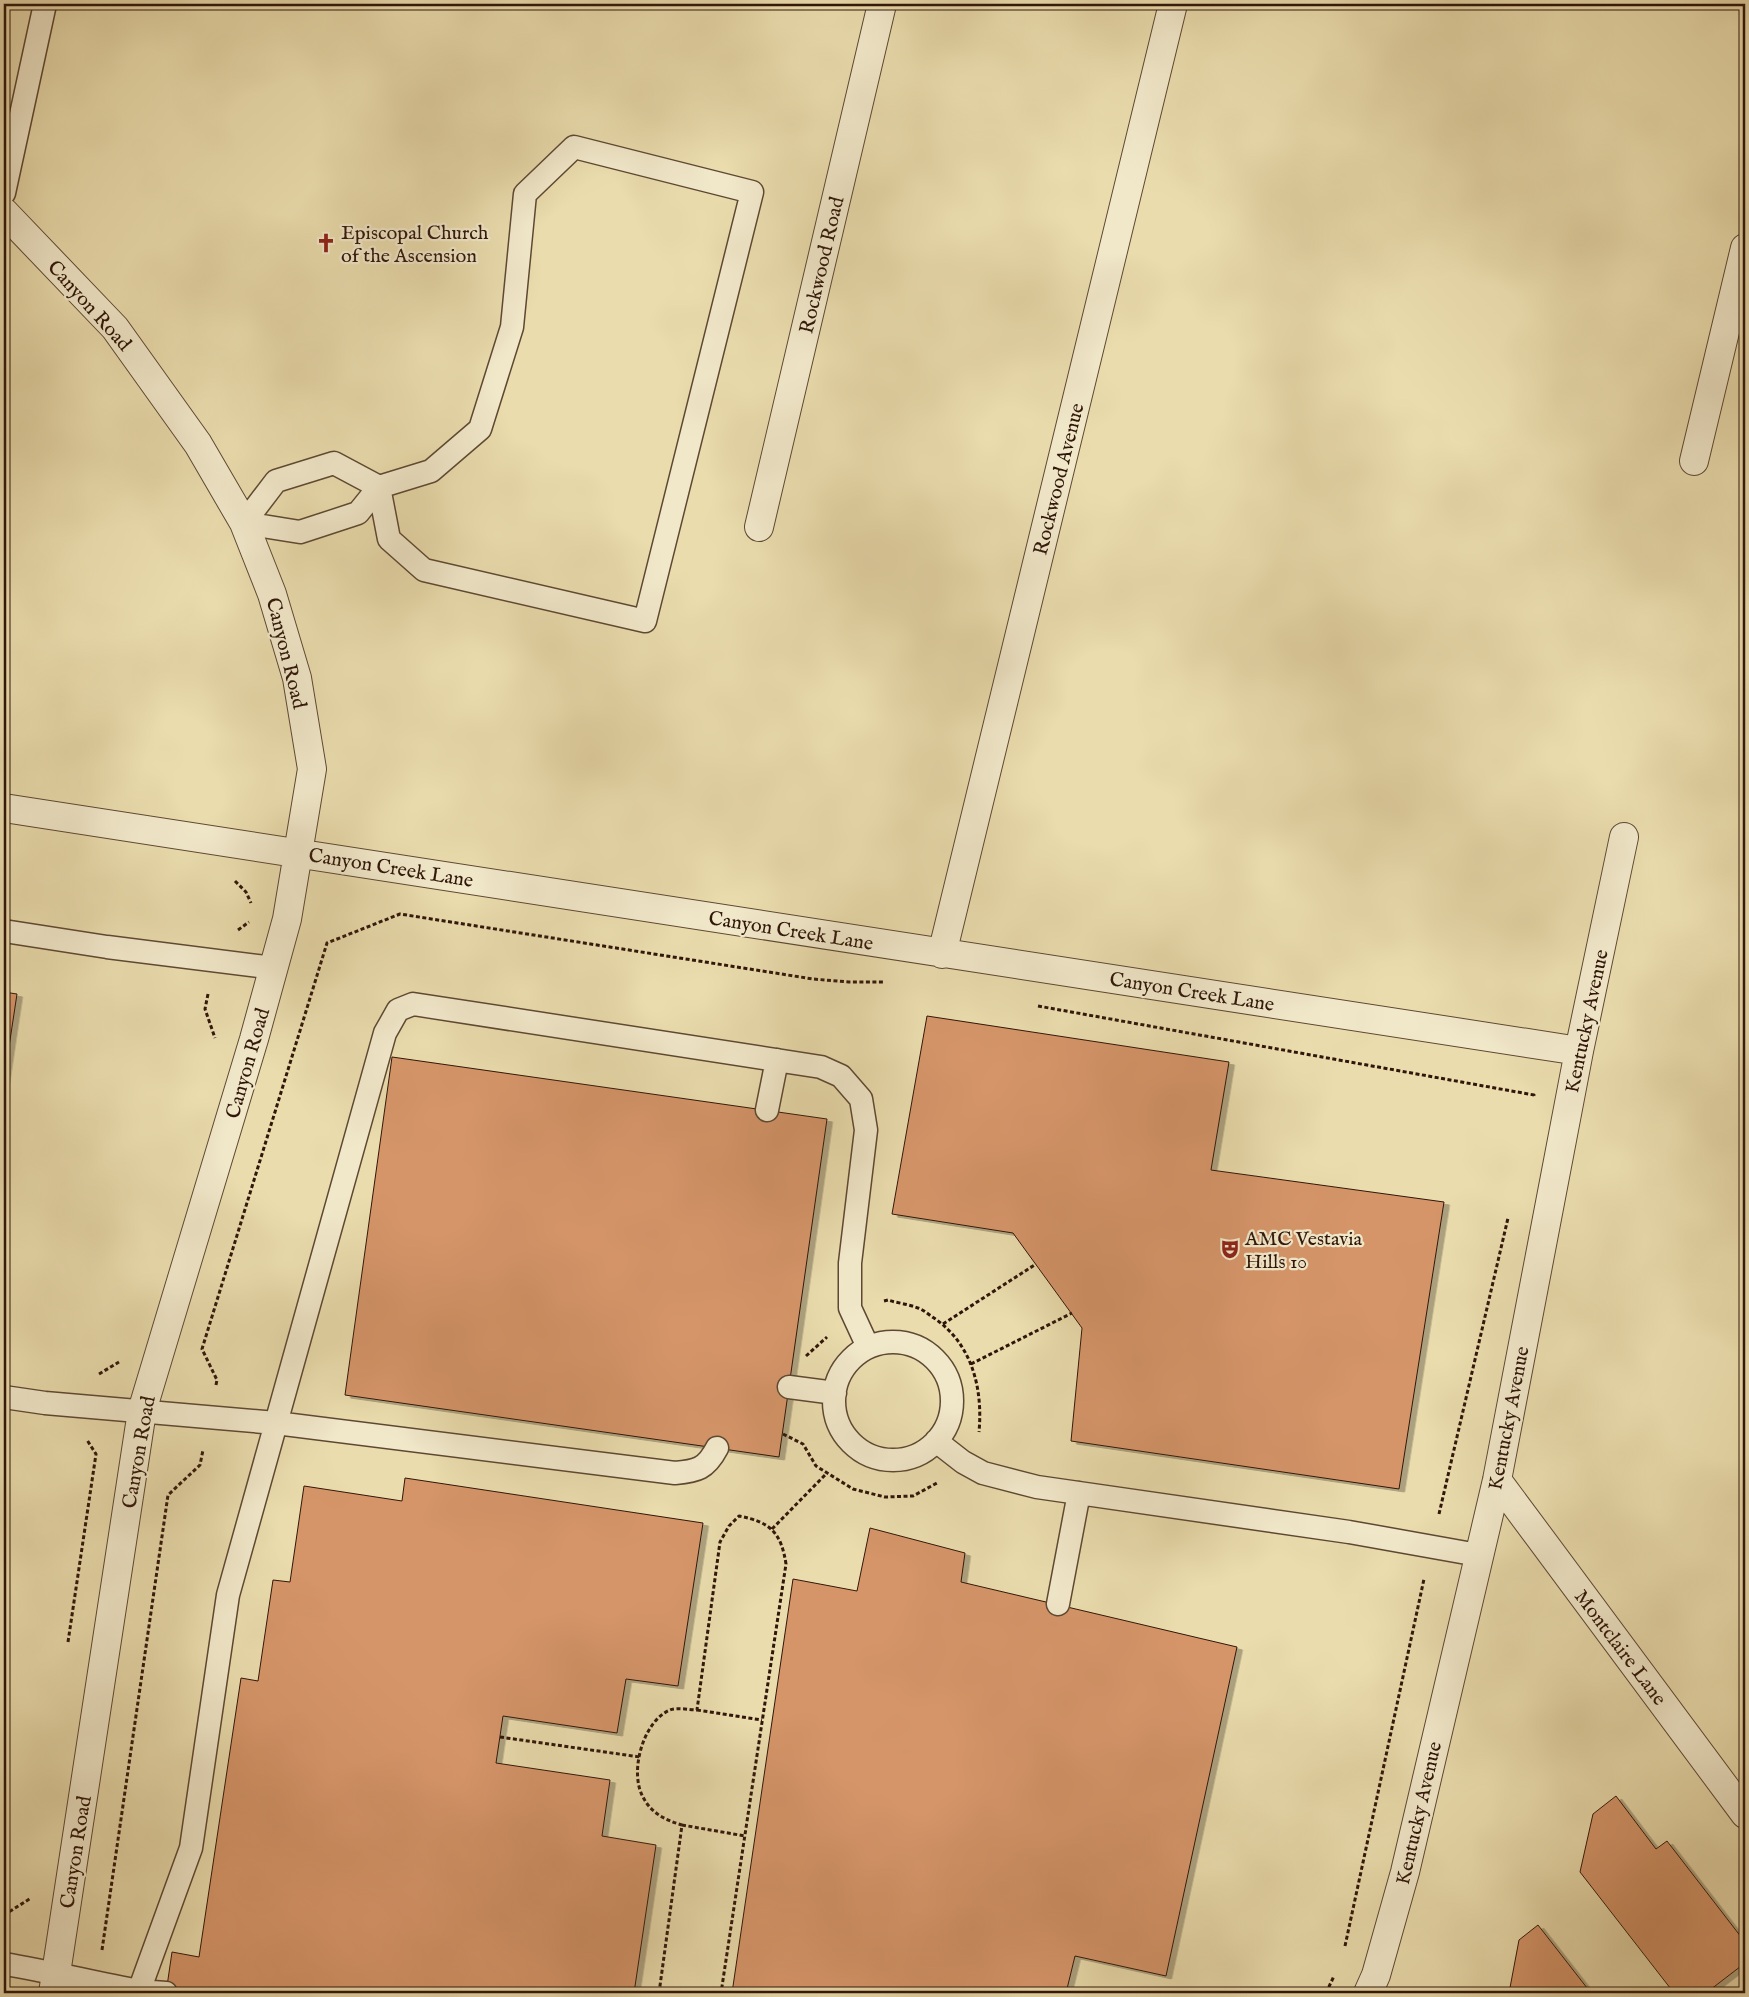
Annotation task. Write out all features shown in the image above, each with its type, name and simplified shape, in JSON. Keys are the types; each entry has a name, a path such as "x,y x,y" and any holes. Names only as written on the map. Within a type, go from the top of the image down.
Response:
{"street":[{"name":"Rockwood Road","path":"759,527 882,4"},
{"name":"Rockwood Avenue","path":"942,954 1173,4"},
{"name":"Canyon Road","path":"4,212 115,328 198,444 244,523 272,594 297,678 312,769 287,919 254,1039 142,1411 54,1983"},
{"path":"1694,461 1745,248"},
{"name":"Canyon Creek Lane","path":"4,808 299,852 942,954 968,955 1579,1051"},
{"name":"Kentucky Avenue","path":"1368,1993 1376,1975 1405,1872 1497,1480 1579,1051 1624,837"},
{"name":"Montclaire Lane","path":"1497,1480 1745,1814"}],"lane":[{"path":"4,193 45,4"},
{"path":"380,488 334,463 276,481 244,523 300,532 358,513 380,488 431,471 480,429 512,326 524,194 574,147 752,192 645,621 424,570 389,540 380,488"},
{"path":"4,931 107,947 274,968"},
{"path":"139,1991 191,1848 228,1596 386,1033 398,1010 413,1004 821,1067 841,1076 861,1099 866,1130 850,1263 850,1308 868,1347"},
{"path":"767,1110 777,1060"},
{"path":"886,1342 906,1343 925,1350 939,1364 949,1381 952,1400 950,1419 927,1451 909,1459 890,1461 870,1457 854,1446 842,1431 835,1413 834,1393 840,1374 852,1358 868,1347 886,1342"},
{"path":"789,1387 834,1393"},
{"path":"4,1396 46,1403 276,1423 675,1473 696,1471 711,1460 717,1448"},
{"path":"936,1441 963,1462 984,1473 1028,1485 1349,1532 1478,1555"},
{"path":"1058,1604 1079,1493"},
{"path":"4,1964 54,1983 96,1983 139,1991 166,1993"}],"path":[{"path":"229,880 236,881 246,892 252,901 251,911"},
{"path":"214,1044 215,1036 205,1009 216,961 224,934 239,930 250,921"},
{"path":"943,1324 1036,1264"},
{"path":"783,1434 803,1444 816,1466 827,1473 853,1489 885,1497 913,1496 941,1481 963,1462 979,1437 981,1416 976,1378 963,1346 943,1324 919,1308 888,1300 864,1305 803,1358"},
{"path":"971,1364 1072,1314"},
{"path":"67,1651 96,1454 82,1433 88,1381 121,1361"},
{"path":"772,1530 827,1473"},
{"path":"697,1710 720,1542 729,1526 739,1516 753,1518 768,1525 777,1534 783,1548 786,1564 721,1993"},
{"path":"744,1836 682,1825 656,1814 642,1796 637,1768 645,1736 655,1719 672,1709 697,1710 762,1720"},
{"path":"500,1737 640,1757"},
{"path":"659,1993 682,1825"},
{"path":"4,1915 31,1898"}],"building":[{"path":"4,992 17,994 4,1080"},
{"name":"AMC Vestavia Hills 10","path":"927,1016 1229,1062 1211,1170 1444,1202 1399,1489 1071,1441 1082,1328 1013,1233 892,1214"},
{"path":"392,1057 827,1119 779,1457 345,1395"},
{"path":"405,1478 703,1523 678,1686 626,1679 617,1733 503,1716 496,1763 610,1780 602,1836 656,1845 634,1993 166,1993 172,1952 199,1957 241,1678 258,1681 273,1580 290,1582 304,1486 402,1501"},
{"path":"870,1528 965,1553 961,1582 1237,1647 1166,1976 1075,1956 1066,1993 732,1993 793,1579 857,1591"},
{"path":"1616,1796 1656,1849 1667,1841 1745,1942 1745,1963 1706,1993 1674,1993 1580,1872 1593,1814"},
{"path":"1538,1925 1591,1993 1509,1993 1519,1940"}],"place":[{"name":"Episcopal Church of the Ascension","path":"326,243"},
{"name":"AMC Vestavia Hills 10","path":"1230,1249"}]}
